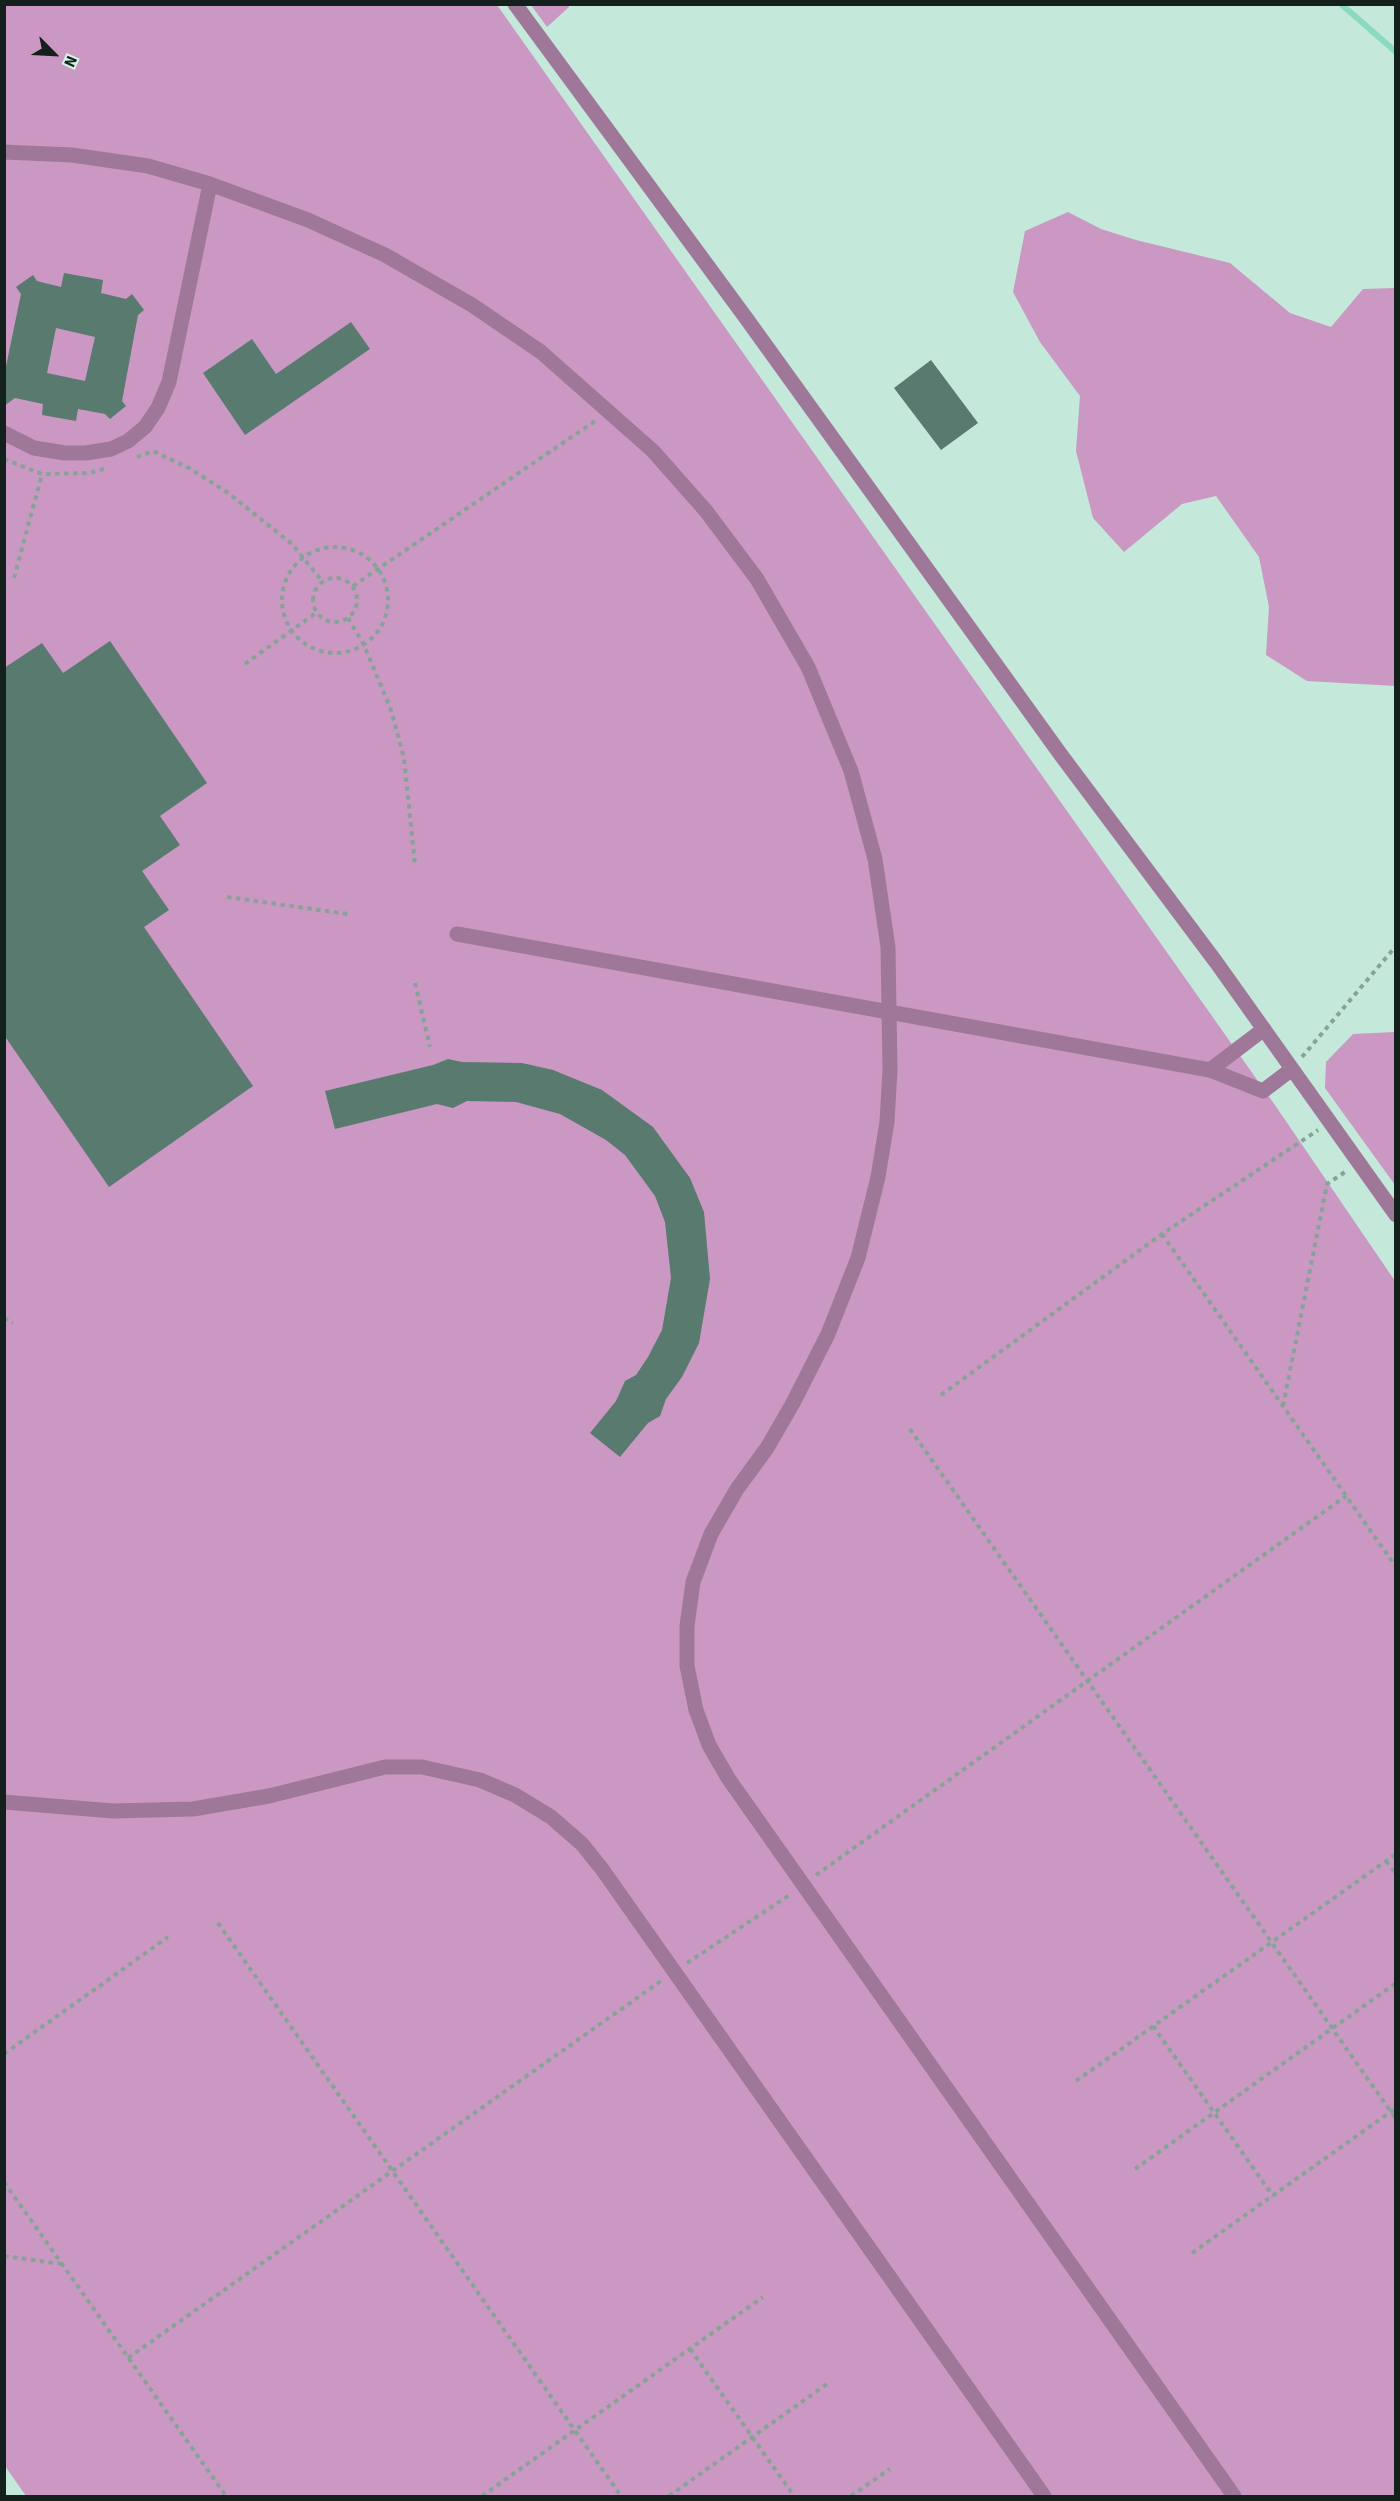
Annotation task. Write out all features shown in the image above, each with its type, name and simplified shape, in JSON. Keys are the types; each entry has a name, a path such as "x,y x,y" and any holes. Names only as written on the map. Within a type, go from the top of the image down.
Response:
{"street":[{"path":"515,4 1264,1029 1395,1215"},
{"path":"4,152 72,155 148,166 210,184 308,220 385,255 472,305 541,352 610,410 653,451 706,511 757,579 808,667 851,771 875,859 888,947 890,1070 886,1122 878,1177 858,1258 828,1334 794,1403 767,1448 736,1490 711,1534 693,1582 687,1626 687,1666 696,1710 709,1745 728,1778 1234,2496"},
{"path":"4,433 34,448 65,453 86,453 111,449 128,441 145,427 158,408 170,382 210,184"},
{"path":"457,934 1210,1070 1263,1091 1292,1069"},
{"path":"1210,1070 1264,1029"},
{"path":"4,1803 113,1811 193,1809 269,1796 385,1767 422,1767 480,1779 550,1817 582,1844 675,1971 1044,2496"}],"path":[{"path":"353,586 610,410"},
{"path":"133,458 153,452 189,468 264,519 304,557 322,581"},
{"path":"4,459 42,474 89,473 113,467"},
{"path":"14,578 42,474"},
{"path":"343,547 368,558 378,568 385,581 387,609 375,635 364,645 352,651 324,653 300,641 291,631 283,612 282,591 286,578 304,557 322,548 343,547"},
{"path":"335,578 353,586 357,600 356,607 348,618 342,622 327,622 316,613 313,606 314,592 322,581 335,578"},
{"path":"245,664 316,613"},
{"path":"348,618 364,645 391,710 404,758 415,865"},
{"path":"227,897 348,914"},
{"path":"1292,1069 1395,946"},
{"path":"415,983 430,1047"},
{"path":"940,1395 1162,1234 1330,1122"},
{"path":"1283,1406 1328,1184 1359,1163"},
{"path":"1162,1234 1395,1566"},
{"path":"4,1318 13,1323"},
{"path":"910,1429 1395,2119"},
{"path":"128,2358 675,1971 803,1884 1346,1496"},
{"path":"1076,2081 1395,1854"},
{"path":"1386,1860 1395,1875"},
{"path":"218,1923 621,2496"},
{"path":"4,2054 168,1937"},
{"path":"1135,2169 1395,1983"},
{"path":"1153,2026 1273,2196"},
{"path":"1192,2253 1395,2108"},
{"path":"4,2182 226,2496"},
{"path":"4,2256 62,2264"},
{"path":"482,2496 763,2297"},
{"path":"690,2349 794,2496"},
{"path":"669,2496 827,2384"},
{"path":"851,2496 890,2469"}],"shaded area":[{"path":"4,5 497,5 1277,1108 1395,1281 1395,2496 26,2496 5,2466"},
{"path":"531,5 568,5 569,7 547,27"},
{"path":"1068,212 1101,229 1230,263 1290,313 1331,327 1363,289 1395,288 1395,686 1307,681 1266,655 1269,607 1259,557 1216,496 1182,504 1124,552 1093,518 1076,451 1080,396 1040,342 1013,292 1025,231"},
{"path":"1396,1032 1395,1185 1325,1088 1326,1062 1353,1034"}],"building":[{"path":"64,273 103,280 101,293 126,299 132,294 144,310 138,315 122,401 126,406 110,419 105,414 78,409 76,421 42,415 43,404 15,398 4,406 4,376 21,294 16,287 33,275 37,281 61,287","holes":["56,328 95,337 85,381 47,373"]},
{"path":"351,322 370,349 245,435 203,373 252,339 276,374"},
{"path":"931,360 978,423 941,450 894,388"},
{"path":"110,641 207,783 160,816 180,845 142,871 169,910 144,927 253,1086 109,1187 4,1035 4,668 42,643 63,673"},
{"path":"448,1059 462,1062 522,1063 553,1070 602,1090 653,1127 690,1178 704,1212 710,1279 699,1343 682,1377 666,1399 660,1416 648,1423 620,1457 590,1433 616,1401 625,1381 636,1375 662,1330 671,1278 665,1222 655,1196 625,1155 606,1140 560,1114 516,1102 467,1101 453,1108 437,1104 335,1129 325,1091 433,1065"}],"waterway":[{"path":"1341,4 1396,52"}]}
